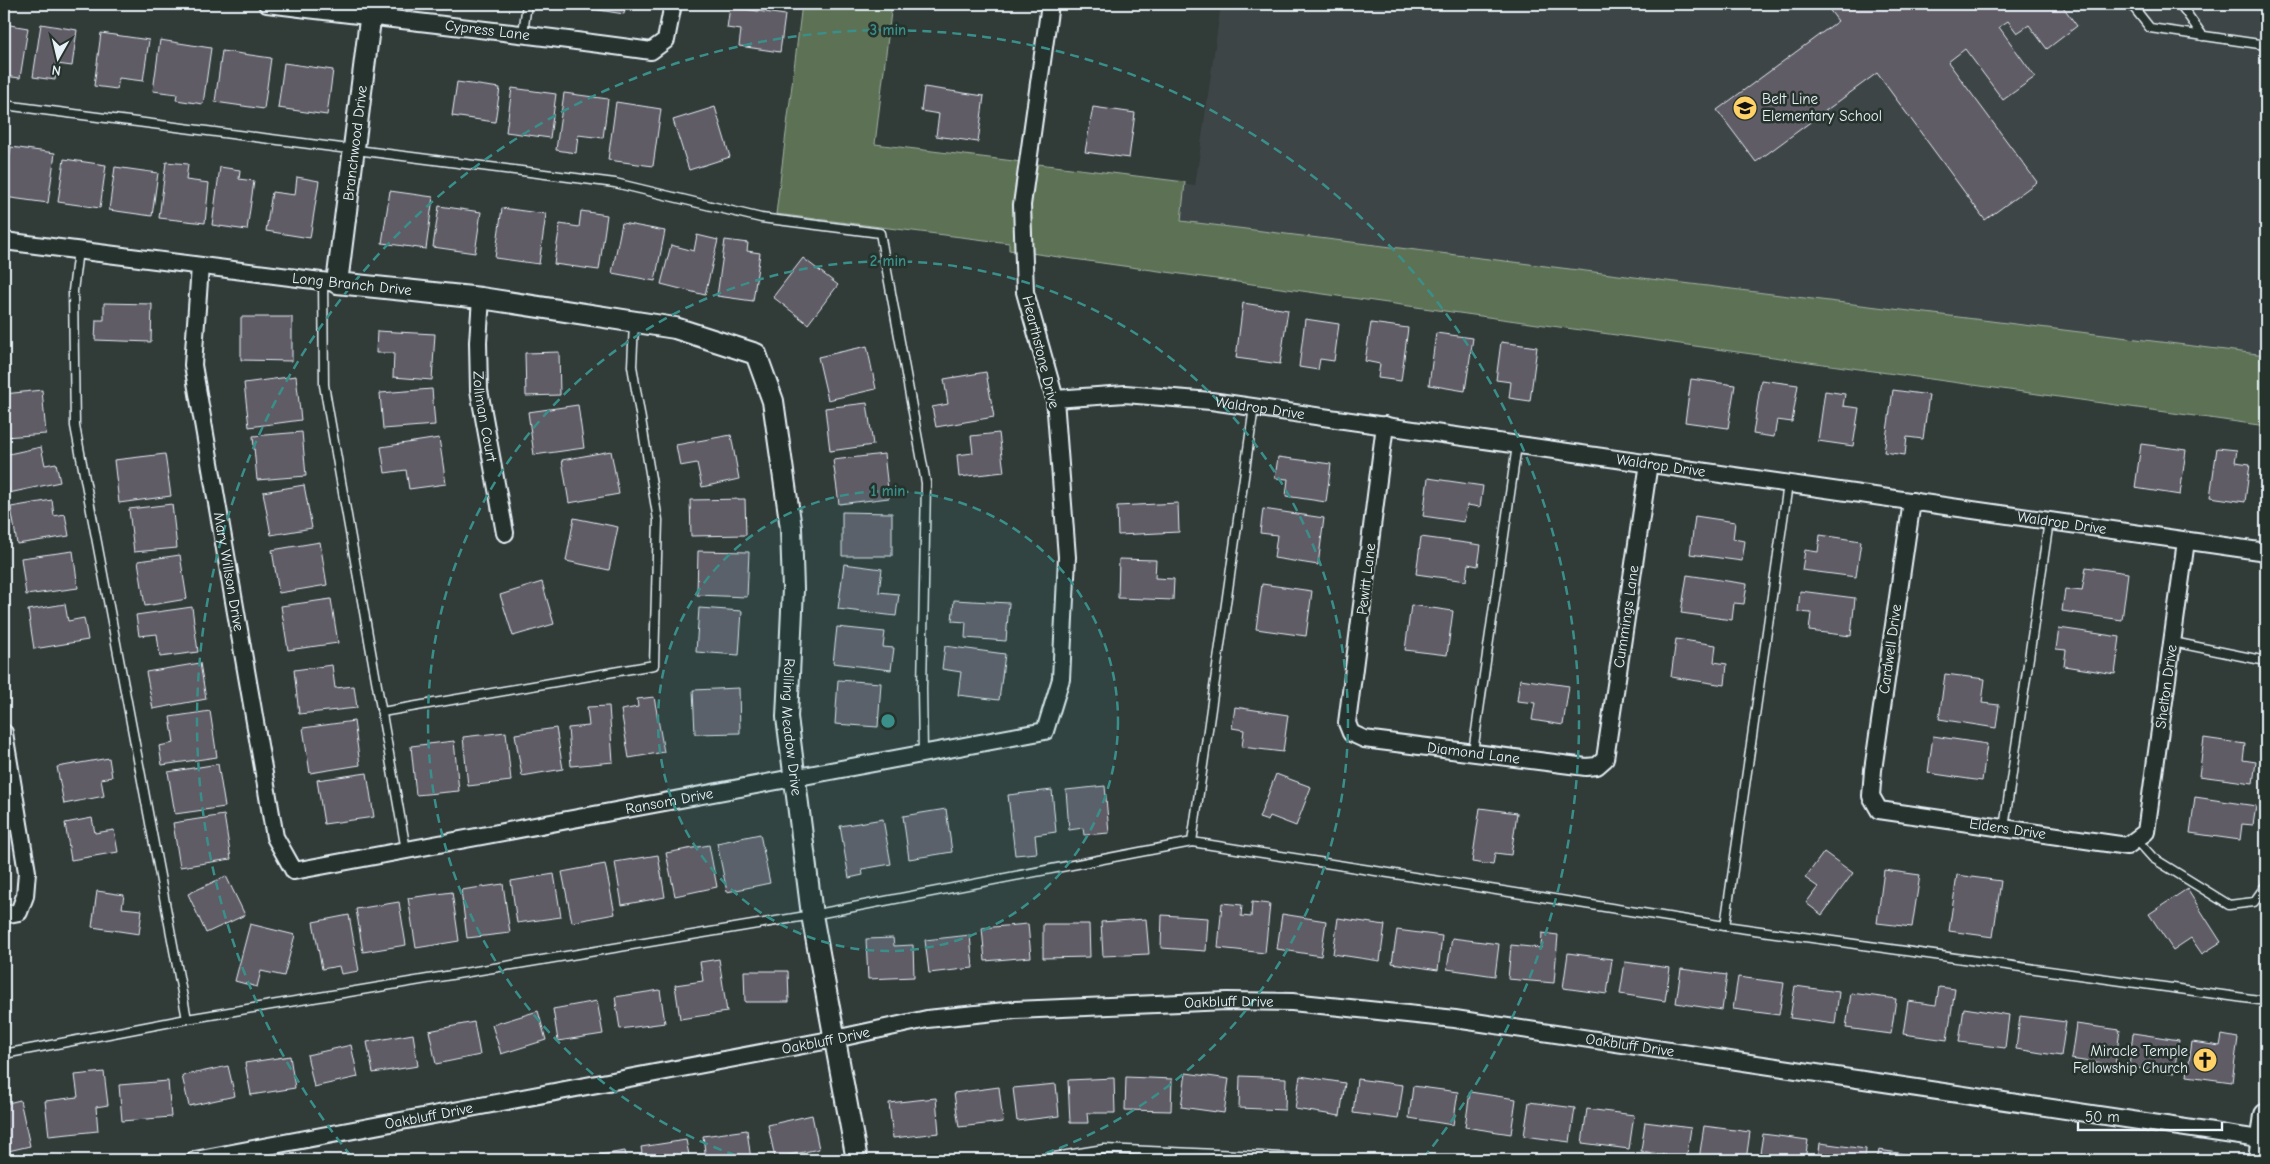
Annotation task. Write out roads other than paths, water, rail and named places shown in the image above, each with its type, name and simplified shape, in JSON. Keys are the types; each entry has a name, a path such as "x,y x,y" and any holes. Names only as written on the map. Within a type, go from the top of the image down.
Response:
{"main road":[{"path":"2263,1147 2266,1115"}],"street":[{"name":"Cypress Lane","path":"267,4 371,10 651,51 666,40 673,4"},
{"name":"Hearthstone Drive","path":"1045,730 1060,679 1067,557 1055,399 1025,292 1022,206 1050,4"},
{"name":"Branchwood Drive","path":"330,282 354,150 371,10"},
{"name":"Long Branch Drive","path":"4,241 330,282 481,298 675,328 697,336"},
{"name":"Mary Willson Drive","path":"200,266 193,365 275,837 294,871"},
{"name":"Zollman Court","path":"481,298 478,390 505,533"},
{"name":"Rolling Meadow Drive","path":"697,336 756,354 772,401 791,528 793,589 787,718 812,915 857,1160"},
{"name":"Waldrop Drive","path":"1055,399 1125,394 1211,401 2266,552"},
{"name":"Pewitt Lane","path":"1351,733 1347,723 1385,425"},
{"name":"Cummings Lane","path":"1598,766 1605,759 1649,463"},
{"name":"Cardwell Drive","path":"1871,796 1873,770 1912,501"},
{"name":"Shelton Drive","path":"2141,836 2173,642 2186,541"},
{"name":"Ransom Drive","path":"294,871 1045,730"},
{"path":"4,733 8,787 27,872 25,896 20,912 4,915"},
{"name":"Diamond Lane","path":"1351,733 1364,738 1586,767 1598,766"},
{"name":"Elders Drive","path":"1871,796 1879,810 2127,846 2141,836"},
{"name":"Oakbluff Drive","path":"195,1160 835,1039 928,1018 1015,1010 1166,1002 1226,1001 1292,1002 1455,1020 2263,1147"}],"lane":[{"path":"523,33 527,4"},
{"path":"2131,4 2150,28 2266,46"},
{"path":"2180,4 2203,36"},
{"path":"4,105 616,183 761,218 880,234 926,483 922,688 923,753"},
{"path":"78,250 73,291 75,426 187,1019"},
{"path":"330,282 324,386 406,850"},
{"path":"382,712 654,665 658,520 632,366 634,321"},
{"path":"1192,842 1254,407"},
{"path":"1473,752 1517,445"},
{"path":"1725,926 1788,484"},
{"path":"2004,828 2049,521"},
{"path":"2173,642 2266,660"},
{"path":"2141,836 2153,858 2229,905 2254,902 2266,885"},
{"path":"4,1054 187,1019 812,915 1192,842 1725,926 2266,1001"},
{"path":"1036,1160 1104,1149 1350,1160"}],"place":[{"name":"Belt Line Elementary School","path":"1745,108"},
{"name":"Miracle Temple Fellowship Church","path":"2205,1060"}]}
